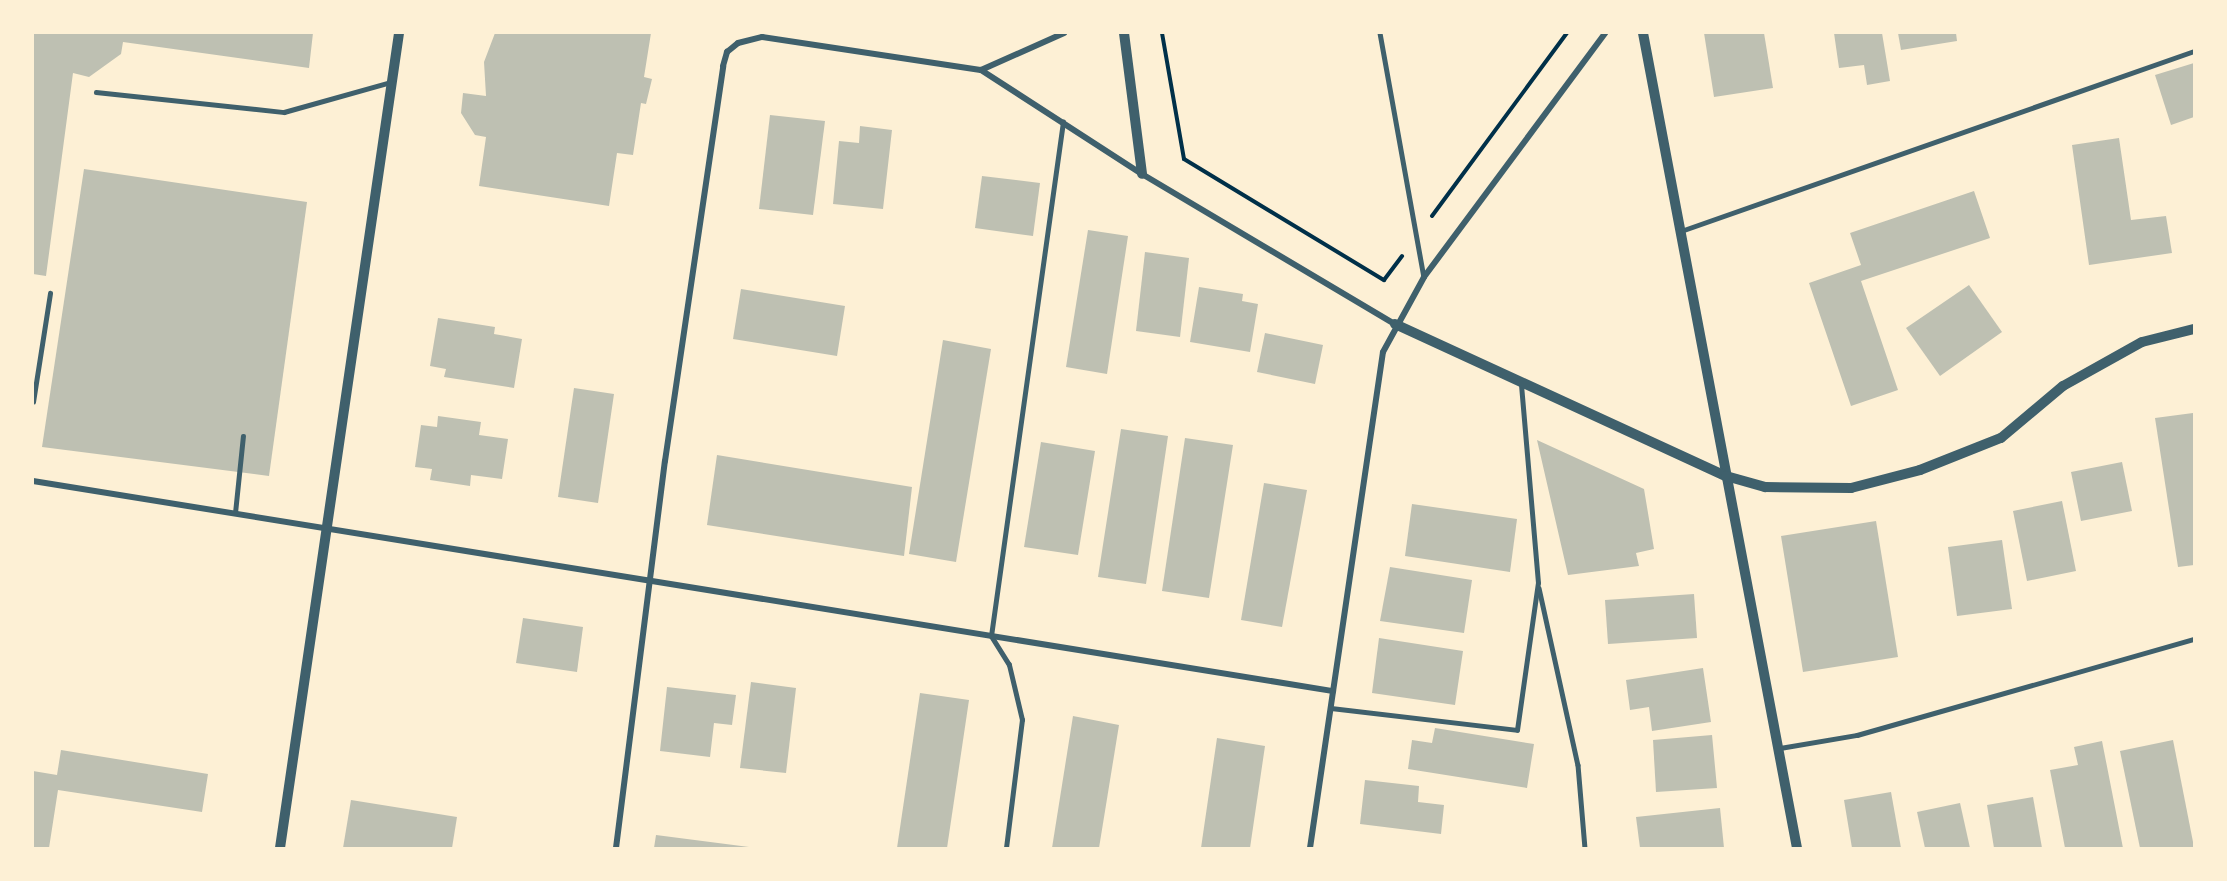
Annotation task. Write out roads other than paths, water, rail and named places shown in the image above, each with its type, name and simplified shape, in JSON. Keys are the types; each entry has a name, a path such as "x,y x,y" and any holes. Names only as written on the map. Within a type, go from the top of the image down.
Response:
{"street":[{"path":"280,848 399,33"},
{"path":"981,70 1064,33"},
{"path":"1124,33 1142,174"},
{"path":"1310,848 1383,352 1395,324 1424,277 1605,33"},
{"path":"1643,33 1797,848"},
{"path":"616,848 650,581 723,66 727,52 738,43 762,37 981,70 1142,174 1395,324 1521,384 1726,476 1765,487 1851,488 1920,470 2001,438 2063,386 2142,342 2194,329"},
{"path":"33,482 327,527 1333,691"}],"lane":[{"path":"1380,33 1424,277"},
{"path":"1679,232 2194,51"},
{"path":"96,92 284,112 392,82"},
{"path":"1005,848 1022,720 1010,665 991,636 1063,123"},
{"path":"33,402 50,293"},
{"path":"1521,384 1538,583 1578,765 1585,848"},
{"path":"235,513 243,436"},
{"path":"1331,708 1517,730 1538,583"},
{"path":"1777,749 1857,735 2194,639"}]}
